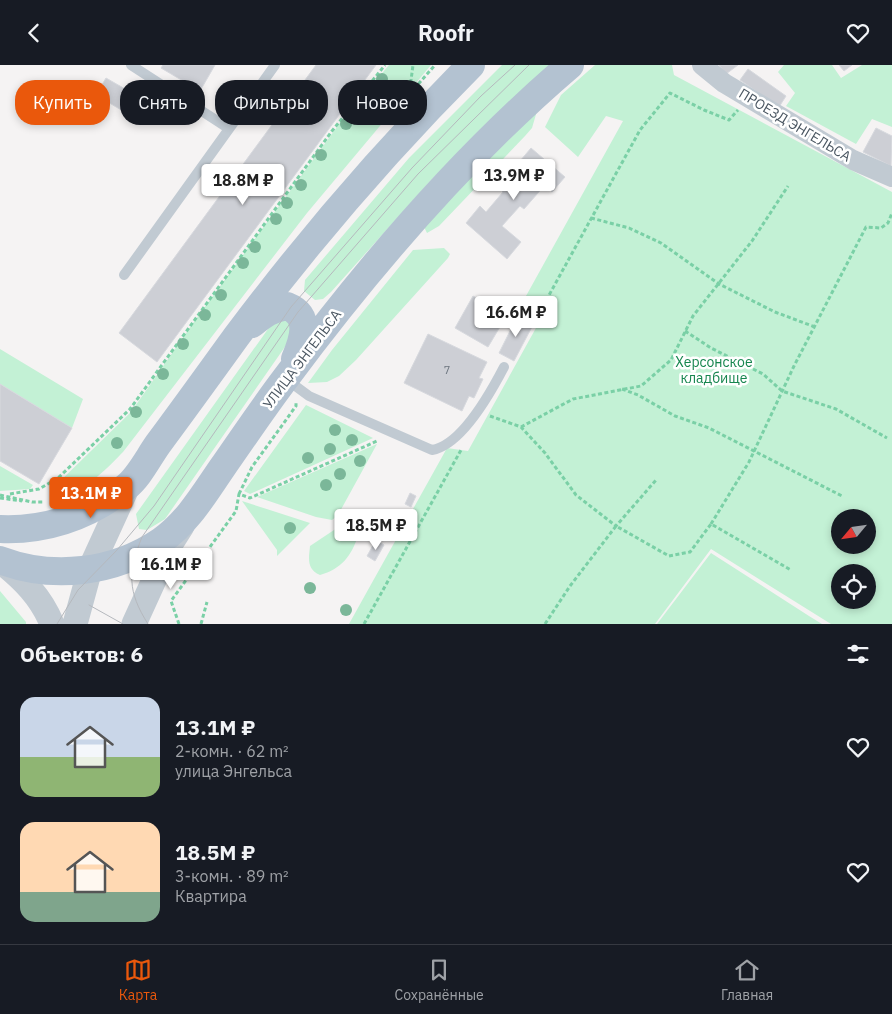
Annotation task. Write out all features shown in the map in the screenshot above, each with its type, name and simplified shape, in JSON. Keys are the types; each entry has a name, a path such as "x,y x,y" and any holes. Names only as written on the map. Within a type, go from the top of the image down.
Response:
{"main road":[{"path":"0,529 25,530 40,528 73,518 100,505 128,485 237,336 313,237 397,141 471,65"},
{"name":"УЛИЦА ЭНГЕЛЬСА","path":"0,561 37,571 90,569 134,557 161,540 186,520 285,379 365,279 452,176 570,65"},
{"path":"313,237 296,287 301,297 309,304 322,305 332,301 365,279"},
{"path":"237,336 268,311 287,305 300,314 304,321 303,336 285,379"}],"street":[{"name":"ПРОЕЗД ЭНГЕЛЬСА","path":"702,65 724,83 853,160 892,177"},
{"path":"75,624 90,569 128,485"},
{"path":"118,624 186,520"},
{"path":"134,624 170,545"},
{"path":"0,561 27,584 39,599 52,624"}],"lane":[{"path":"131,65 228,127"},
{"path":"124,275 228,127 275,65"},
{"path":"285,379 309,396 432,450 440,449 458,434 484,403 504,367"}],"path":[{"path":"0,493 7,495 30,492 49,484 80,459 130,409 332,131 385,65"},
{"path":"411,80 413,65"},
{"path":"543,306 640,130 670,93 729,120 746,95"},
{"path":"521,427 573,399 641,386 671,360 693,316 752,241 788,186"},
{"path":"483,414 521,427 545,453 576,495 616,526 669,556 690,552 711,524 754,451 782,391 866,227 881,229 888,223 892,213"},
{"path":"591,218 628,228 661,243 719,284 775,312 815,327"},
{"path":"685,331 711,348 763,374 782,391 836,409 887,438"},
{"path":"621,389 638,395 675,417 709,428 842,496"},
{"path":"239,494 250,497 376,441 391,432"},
{"path":"364,624 464,445"},
{"path":"179,624 170,601 236,511 239,494 252,467"},
{"path":"546,624 570,586 616,526 656,480"},
{"path":"0,499 32,502"},
{"path":"711,524 791,570"},
{"path":"201,624 207,602"}],"green space":[{"path":"389,65 431,65 418,80 376,80"},
{"path":"502,65 554,65 433,178 331,292 323,299 315,300 304,291 305,280 409,158"},
{"name":"Херсонское кладбище","path":"595,65 672,65 674,75 892,192 892,624 831,624 711,549 655,624 349,624 447,448 468,451 547,308 526,296 623,121 606,116 578,157 545,127 561,95"},
{"path":"784,65 832,65 841,78 862,65 892,65 892,127 872,119 856,144 786,106 795,93 778,72"},
{"path":"537,111 532,128 525,136 439,226 427,233 424,227 462,183"},
{"path":"339,125 381,125 307,213 123,452 97,477 81,488 65,492 54,487 131,412 196,319"},
{"path":"444,248 450,254 448,258 356,360 339,376 327,382 308,383 332,350 413,250"},
{"path":"287,314 296,331 165,519 147,530 139,529 136,514 278,315"},
{"path":"0,349 83,399 72,428 0,384"},
{"path":"306,405 373,438 250,494 244,491"},
{"path":"377,444 338,515 332,520 316,517 257,497"},
{"path":"0,466 33,485 30,489 0,491"},
{"path":"242,501 310,523 277,556 277,550"},
{"path":"349,527 358,535 356,543 345,561 334,569 320,575 312,570 309,563 310,546 337,528"},
{"path":"711,553 809,616 822,624 657,624"},
{"path":"0,591 26,622 26,624 0,624"}],"building":[{"path":"163,65 215,65 205,82 205,80 181,80 161,68"},
{"path":"316,65 376,65 365,80 338,80 338,117 157,362 119,333 272,125 328,125 328,80 305,80"},
{"path":"719,65 738,65 726,74"},
{"path":"839,65 852,65 844,71"},
{"path":"748,69 786,96 779,107 740,80"},
{"path":"110,80 120,86 120,109 110,103"},
{"path":"876,128 892,136 891,166 863,152"},
{"path":"531,148 565,177 552,192 545,185 524,209 520,206 502,226 521,242 507,259 466,223 480,206 486,212 503,192 498,187"},
{"path":"473,296 507,315 488,347 455,328"},
{"path":"518,315 534,323 514,361 499,353"},
{"path":"428,334 487,362 479,378 483,379 474,398 469,396 462,411 404,383"},
{"path":"0,384 72,428 39,484 0,461"},
{"path":"410,493 416,496 411,507 405,504"},
{"path":"376,540 384,545 375,561 367,556"}],"tram line":[{"path":"57,624 78,590 117,550 154,506 291,307 412,168 481,96 515,65"},
{"path":"148,624 136,601 132,581 134,561 142,537 298,312 418,174 529,65"},
{"path":"89,605 123,624"}]}
